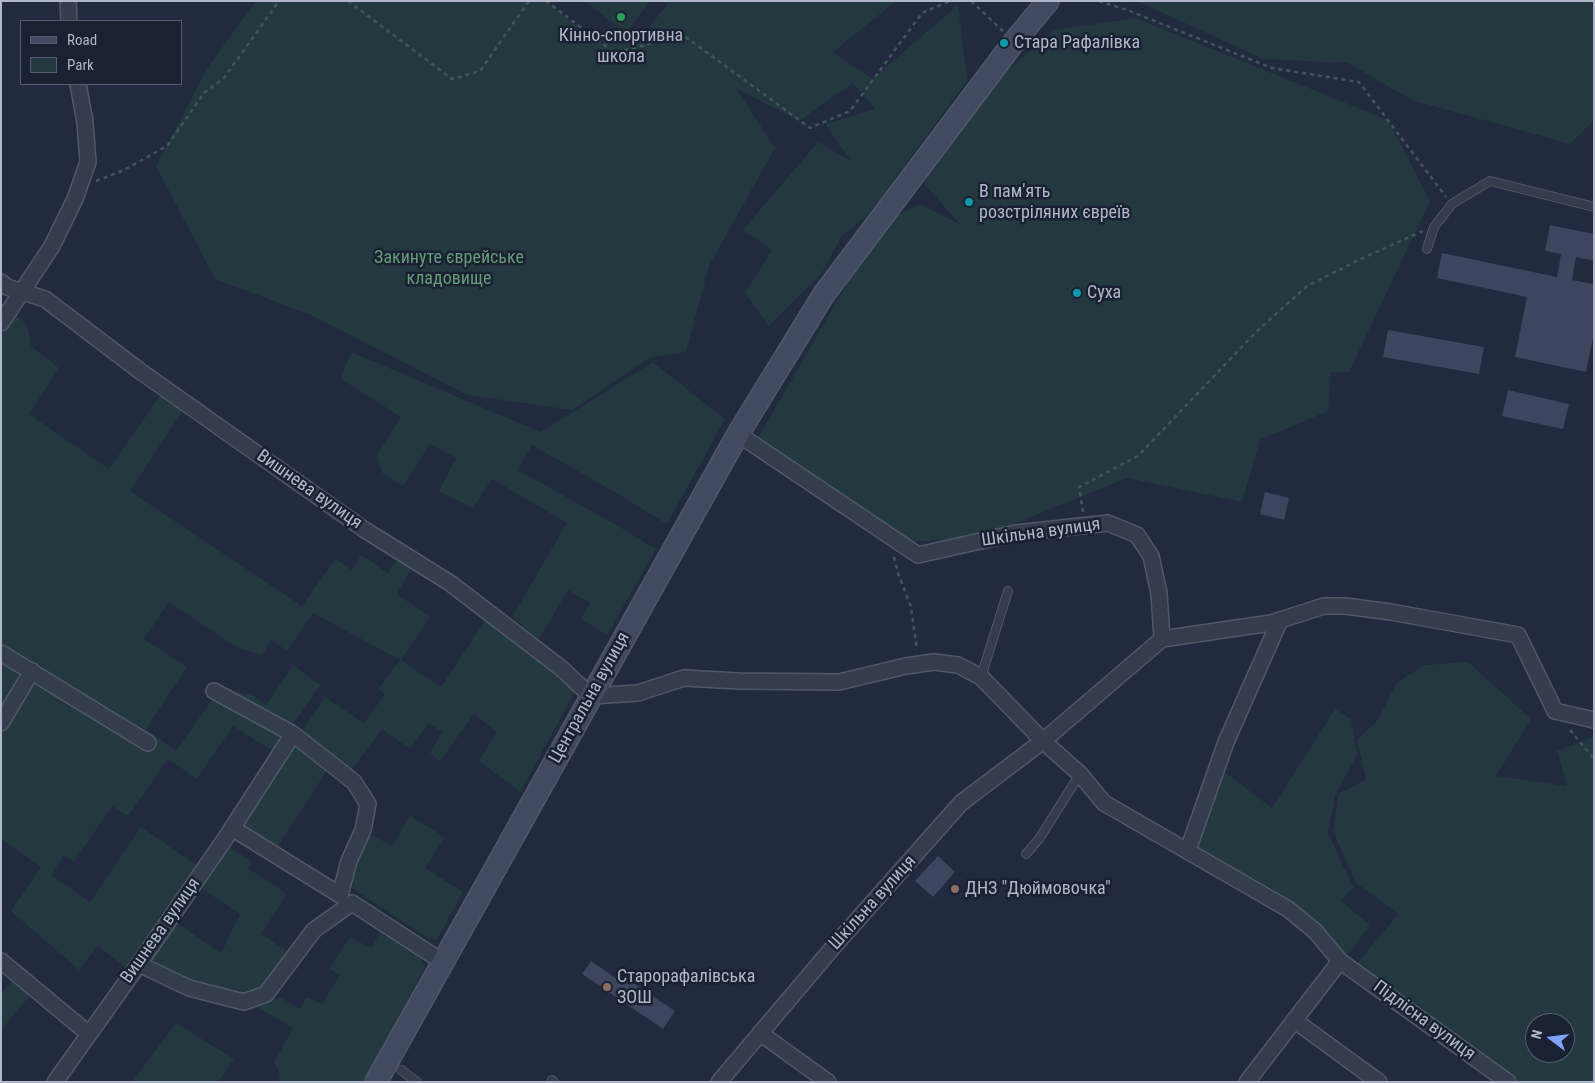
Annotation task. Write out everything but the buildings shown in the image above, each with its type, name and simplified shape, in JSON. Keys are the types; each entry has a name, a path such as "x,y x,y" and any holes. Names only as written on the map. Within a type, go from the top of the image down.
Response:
{"main road":[{"name":"Центральна вулиця","path":"376,1082 738,434 824,294 1014,42 1048,1"}],"street":[{"path":"68,1 69,20"},
{"path":"1,323 52,246 80,187 88,162 85,122 78,85"},
{"name":"Вишнева вулиця","path":"1,282 7,287 44,299 140,371 357,524 450,583 561,668 591,696"},
{"path":"738,434 894,539"},
{"name":"Шкільна вулиця","path":"719,1082 835,945 961,803 1043,741 1162,639 1159,593 1151,556 1137,535 1108,523 1016,533 918,555 894,539"},
{"path":"1162,639 1271,623 1324,606 1345,606 1518,635 1555,711 1594,720"},
{"path":"1188,850 1226,742 1280,620"},
{"path":"1,653 148,743"},
{"path":"591,696 638,693 684,678 739,682 839,682 934,662 958,665 981,677 1043,741 1080,774 1104,803 1288,909 1315,931 1340,961 1247,1082"},
{"path":"1,723 32,671"},
{"path":"139,964 189,988 244,1002 266,994 314,930 346,899 349,861 363,830 368,804 354,782 293,734 214,691"},
{"name":"Вишнева вулиця","path":"55,1082 139,964 232,828 293,734"},
{"path":"232,828 443,962"},
{"path":"1,961 89,1034"},
{"name":"Підлісна вулиця","path":"1340,961 1508,1082"},
{"path":"1294,1020 1379,1082"},
{"path":"760,1033 828,1082"}],"lane":[{"path":"1427,248 1434,227 1452,204 1490,181 1594,207"},
{"path":"981,677 1008,591"},
{"path":"1026,854 1040,838 1080,774"},
{"path":"400,1070 417,1082"}],"path":[{"path":"80,187 124,170 167,146 204,93 224,78 279,1"},
{"path":"348,1 452,79 480,70 529,1"},
{"path":"546,1 614,53 683,35 810,128 850,111 922,13 950,1"},
{"path":"971,1 1014,42"},
{"path":"1099,1 1127,10 1272,68 1358,82 1452,204"},
{"path":"1085,526 1080,487 1138,456 1256,332 1307,286 1365,257 1434,227"},
{"path":"894,539 894,560 911,606 918,664"},
{"path":"1555,711 1594,760"}],"green space":[{"name":"Закинуте єврейське кладовище","path":"256,1 545,1 599,43 640,38 670,1 896,1 833,52 872,79 958,5 967,81 869,214 841,237 822,273 769,326 745,293 772,250 743,230 818,142 851,161 825,124 875,109 853,83 799,121 736,88 775,148 709,266 686,352 651,357 572,410 467,395 311,315 215,279 156,166 208,67"},
{"name":"Кінно-спортивна школа","path":"585,1 650,1 626,33"},
{"path":"1137,1 1594,1 1594,120 1570,144 1412,100 1348,63 1263,59"},
{"path":"1135,18 1388,120 1430,201 1349,372 1331,372 1328,411 1260,440 1242,502 1127,478 980,538 891,543 754,445 882,223 920,204 961,225 924,184 978,96 1054,30"},
{"path":"16,316 27,324 31,346 59,368 29,414 109,469 161,394 183,410 130,491 302,606 335,559 352,570 361,555 388,573 399,557 413,565 397,594 430,617 401,660 441,687 488,616 576,690 520,792 479,761 497,732 474,714 440,761 430,753 442,732 428,723 410,749 382,729 351,771 301,733 325,697 364,723 385,694 378,689 400,660 313,613 287,651 271,640 262,655 236,647 169,602 144,639 187,667 146,729 176,751 221,687 254,696 266,705 293,665 320,685 274,752 233,726 197,779 168,759 128,816 112,806 74,862 64,855 51,875 90,902 141,827 201,868 129,970 98,946 79,970 11,911 41,867 1,839 1,335"},
{"path":"351,352 541,432 653,362 725,419 667,524 532,445 518,470 656,549 607,635 581,619 590,603 568,590 539,639 512,617 567,523 492,479 473,508 439,491 456,458 430,444 403,486 382,473 377,455 401,417 341,379"},
{"path":"1468,662 1531,719 1496,776 1567,786 1557,751 1594,737 1594,1082 1519,1082 1356,965 1398,914 1356,883 1333,831 1339,793 1366,780 1357,740 1378,720 1397,682 1425,665"},
{"path":"1335,709 1351,719 1357,755 1335,796 1328,833 1353,887 1341,901 1370,925 1348,955 1197,849 1195,844 1222,770 1272,808"},
{"path":"298,746 330,766 276,849 239,824 286,754"},
{"path":"410,816 445,837 425,868 463,892 437,940 428,938 350,887 348,878 370,834 392,846"},
{"path":"226,845 252,862 249,869 287,894 261,934 290,953 260,993 238,996 198,984 154,961 152,953 174,921 221,953 240,914 198,886"},
{"path":"380,932 419,953 425,967 364,1082 277,1082 281,1076 274,1062 293,1028 255,1006 280,997 300,1009 307,997 322,1004 340,975 329,969 350,937 371,948"},
{"path":"14,978 33,992 1,1030 1,993"},
{"path":"176,1023 234,1059 220,1082 132,1082"}],"place":[{"name":"Кінно-спортивна школа","path":"621,17"},
{"name":"Стара Рафалівка","path":"1004,43"},
{"name":"В пам'ять розстріляних євреїв","path":"969,202"},
{"name":"Суха","path":"1077,293"},
{"name":"ДНЗ \"Дюймовочка\"","path":"955,889"},
{"name":"Старорафалівська ЗОШ","path":"607,987"}]}
